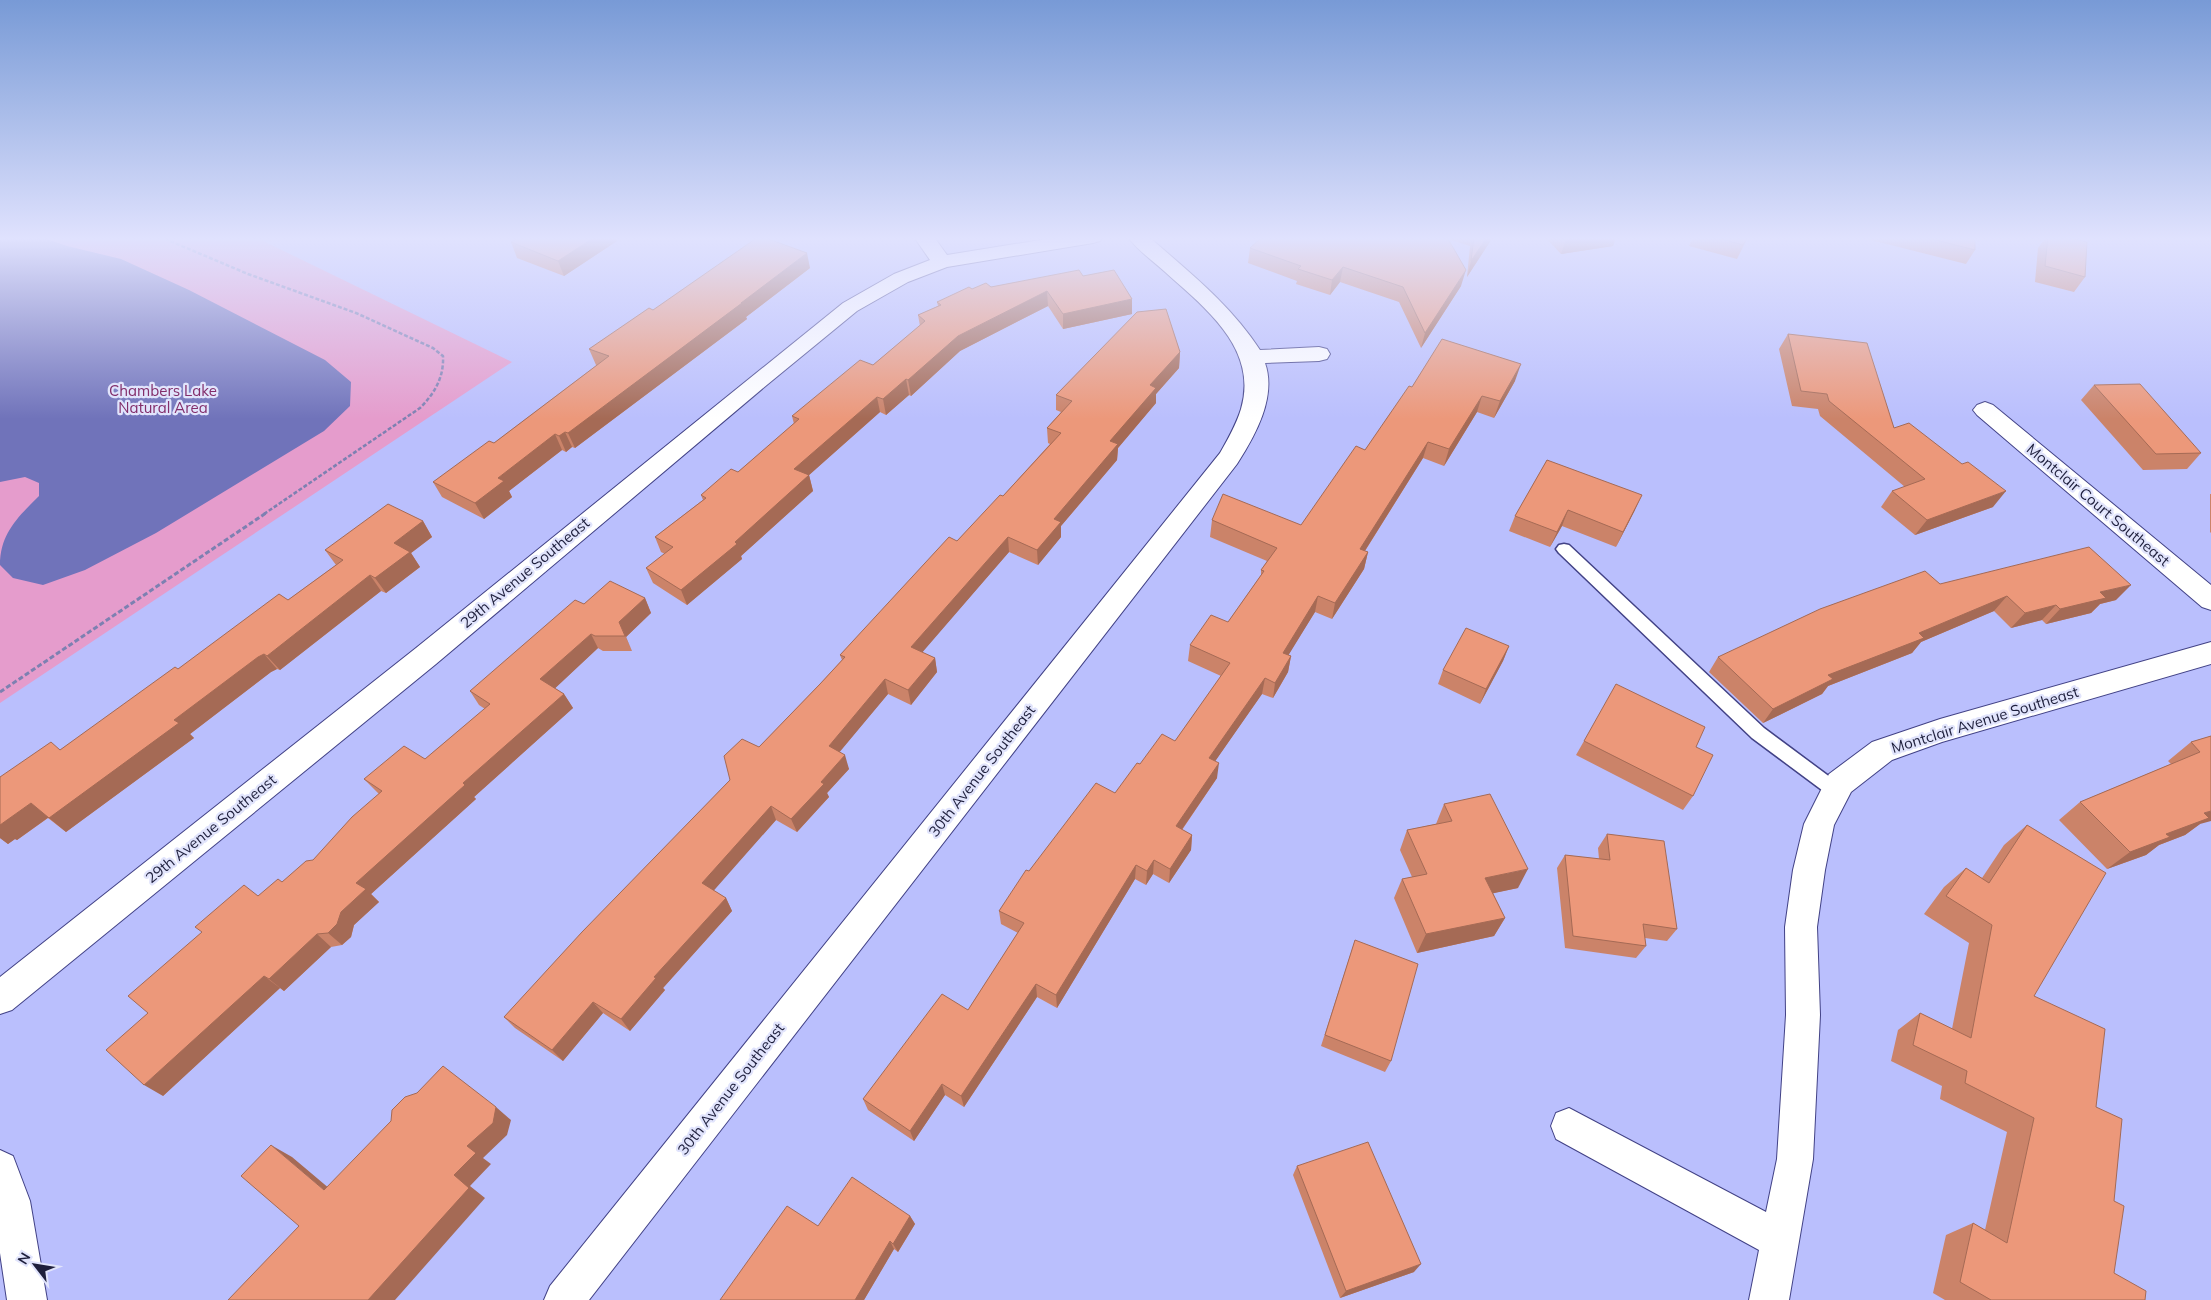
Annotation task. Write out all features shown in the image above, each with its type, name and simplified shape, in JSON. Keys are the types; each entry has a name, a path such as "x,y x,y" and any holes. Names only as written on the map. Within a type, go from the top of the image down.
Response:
{"street":[{"name":"29th Avenue Southeast","path":"0,998 426,656 822,327 866,298"},
{"name":"30th Avenue Southeast","path":"564,1300 1229,458 1245,431 1254,408 1257,380 1253,357 1243,337 1223,314 1205,298"},
{"path":"1253,357 1319,354"},
{"name":"Montclair Court Southeast","path":"1985,410 2211,600"},
{"name":"Montclair Avenue Southeast","path":"1769,1300 1778,1239 1795,1159 1802,1016 1801,927 1808,870 1819,824 1840,783 1882,751 1940,730 2211,653"},
{"path":"1569,1126 1778,1239"},
{"path":"0,1169 11,1201 27,1300"}],"lane":[{"path":"1564,549 1758,733 1836,791"}],"path":[{"path":"0,692 414,413 428,401 437,387 444,366 443,356 433,348 356,314 312,298"}],"green space":[{"name":"Chambers Lake Natural Area","path":"0,298 380,298 512,362 0,703"}],"water":[{"path":"0,298 204,298 325,360 351,382 350,406 324,431 156,533 85,570 43,585 13,578 0,565 3,544 7,534 18,518 39,496 39,483 25,477 0,482"}],"building":[{"path":"671,298 748,298 568,433 565,432 559,436 555,434 498,478 504,481 475,503 433,482 489,441 494,443 609,356 589,349 649,308 653,310"},
{"path":"946,298 1034,298 958,336 908,380 906,379 883,399 877,397 794,469 809,475 735,542 737,544 681,590 646,568 673,547 655,537 706,498 701,495 731,469 738,472 799,419 792,416 860,360 873,365 925,321 918,315 941,305 937,302"},
{"path":"1052,298 1132,299 1063,314"},
{"path":"1408,298 1448,298 1425,333"},
{"path":"1166,309 1180,352 1150,385 1156,388 1110,441 1118,444 1054,519 1061,522 1037,550 1008,537 911,647 935,658 908,690 885,679 829,746 845,755 821,782 824,784 791,819 771,806 702,883 726,898 654,977 656,978 621,1019 593,1002 552,1050 504,1017 582,932 730,780 724,756 742,739 759,747 845,657 840,655 949,537 957,541 1000,495 1003,496 1061,433 1047,428 1072,401 1056,395 1137,312"},
{"path":"1788,334 1867,343 1894,428 1909,423 1962,464 1968,462 2006,491 1927,520 1892,491 1925,479 1829,401 1827,394 1801,391"},
{"path":"1442,339 1521,364 1500,401 1482,396 1449,449 1428,442 1360,549 1368,552 1335,603 1318,596 1283,653 1291,656 1275,683 1265,678 1209,758 1219,763 1176,826 1192,835 1170,869 1154,860 1147,871 1136,865 1056,995 1036,984 961,1096 942,1084 910,1131 863,1099 942,994 968,1010 1024,923 999,911 1026,870 1029,871 1096,783 1115,793 1162,734 1175,741 1230,663 1190,645 1211,615 1228,622 1264,571 1261,570 1277,548 1212,520 1223,494 1301,525 1356,446 1365,450 1409,386 1412,387"},
{"path":"2140,384 2201,453 2156,454 2094,385"},
{"path":"1547,460 1642,495 1623,532 1568,510 1557,532 1515,516"},
{"path":"388,504 423,521 394,543 410,552 375,578 370,575 267,656 264,654 258,657 174,720 179,723 49,818 31,803 0,825 0,777 51,742 60,750 175,667 178,669 279,594 288,600 343,560 325,550"},
{"path":"2089,547 2131,585 2100,592 2106,598 2060,609 2056,605 2025,613 2007,596 1919,633 1924,638 1828,675 1833,679 1773,709 1718,657 1820,609 1925,571 1940,584"},
{"path":"610,581 645,598 619,622 625,636 595,636 591,634 540,679 564,694 463,783 465,785 356,883 366,889 341,912 337,924 328,933 317,934 269,979 264,976 144,1085 106,1050 148,1013 128,996 202,932 195,927 244,885 258,896 278,879 282,882 306,861 313,860 352,817 382,791 364,779 404,746 425,759 490,704 470,691 575,600 584,604"},
{"path":"1466,628 1509,646 1486,689 1443,670"},
{"path":"1616,684 1705,727 1696,747 1713,755 1693,796 1584,741"},
{"path":"2211,736 2211,811 2204,813 2209,818 2166,834 2170,837 2130,852 2080,802 2200,752 2191,742"},
{"path":"1490,794 1528,869 1485,878 1505,918 1426,934 1402,879 1427,874 1407,830 1452,821 1444,804"},
{"path":"2027,825 2106,873 2034,996 2105,1029 2096,1107 2122,1119 2114,1201 2124,1206 2114,1273 2146,1291 2145,1300 1991,1300 1960,1282 1973,1223 2007,1243 2034,1118 1965,1083 1967,1071 1913,1045 1920,1013 1971,1038 1992,925 1946,896 1966,868 1989,883"},
{"path":"1607,834 1664,841 1677,929 1643,924 1646,946 1573,936 1565,855 1610,860"},
{"path":"1355,940 1418,964 1391,1061 1325,1035"},
{"path":"443,1066 496,1107 493,1123 467,1146 476,1153 454,1175 469,1188 368,1300 228,1300 299,1226 241,1176 271,1145 324,1190 391,1121 392,1110 405,1097 417,1093"},
{"path":"1368,1142 1421,1264 1346,1291 1297,1166"},
{"path":"852,1177 910,1216 893,1244 890,1241 855,1300 720,1300 787,1206 818,1226"}]}
